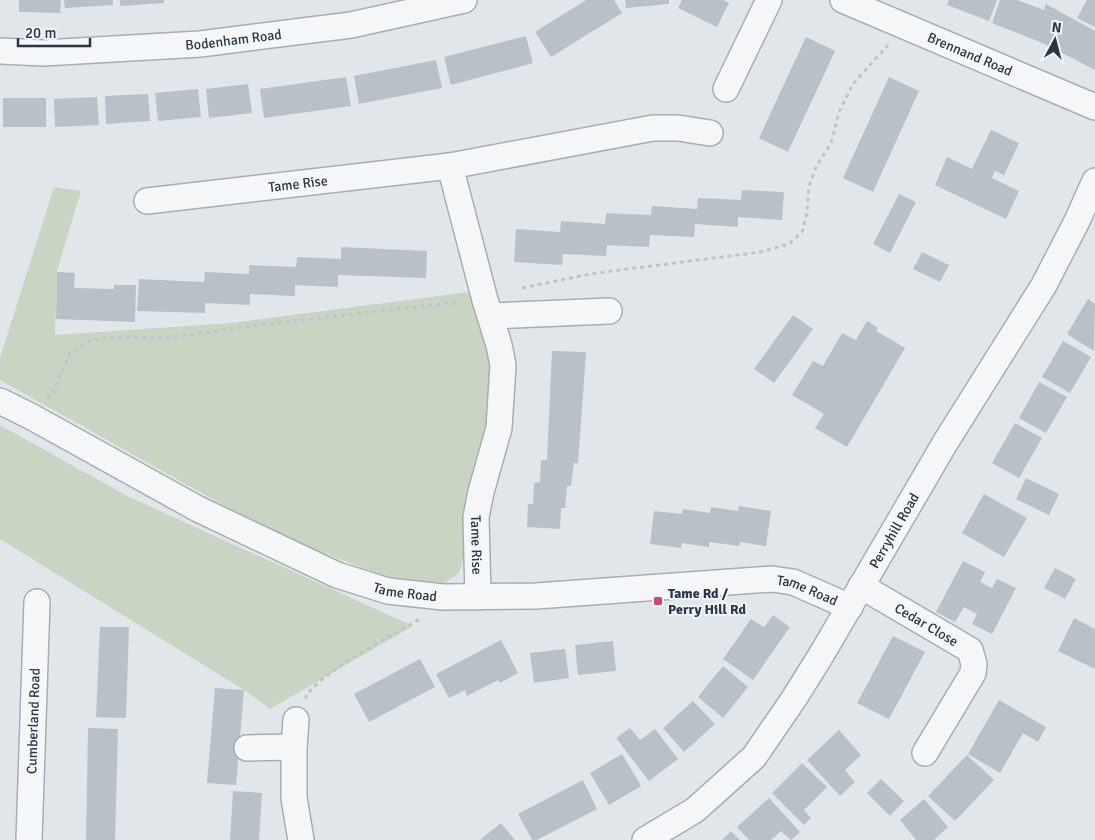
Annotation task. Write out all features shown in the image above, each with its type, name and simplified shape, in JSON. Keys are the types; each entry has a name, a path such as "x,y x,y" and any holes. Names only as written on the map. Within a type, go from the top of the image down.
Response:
{"street":[{"name":"Bodenham Road","path":"0,51 44,53 200,44 351,25 464,0"},
{"path":"726,89 770,0"},
{"name":"Brennand Road","path":"844,0 1095,107"},
{"name":"Tame Rise","path":"147,201 450,166 653,128 678,128 710,133"},
{"name":"Tame Rise","path":"450,166 485,300 491,316 502,365 499,428 476,517 478,597"},
{"name":"Perryhill Road","path":"645,840 695,810 754,757 792,700 945,443 1086,218 1095,181"},
{"path":"491,316 609,311"},
{"name":"Tame Road","path":"0,401 198,509 337,575 388,591 443,597 536,596 772,579 793,582 855,597"},
{"name":"Cedar Close","path":"855,597 970,650 974,664 973,674 925,753"},
{"name":"Cumberland Road","path":"29,840 37,602"},
{"path":"296,720 294,798 300,840"},
{"path":"247,748 294,747"}],"path":[{"path":"296,720 307,693 331,672 422,618 443,597"}],"green space":[{"path":"54,187 81,191 57,271 55,335 231,323 469,292 496,366 493,423 472,498 464,558 459,573 443,584 406,585 273,533 0,380 0,358"},
{"path":"0,425 129,497 413,626 270,709 244,690 0,539"}],"building":[{"path":"19,0 61,0 60,13 19,12"},
{"path":"64,0 113,0 113,5 65,8"},
{"path":"120,0 164,0 164,3 120,6"},
{"path":"586,0 614,0 622,13 551,57 535,32"},
{"path":"625,0 669,0 669,4 626,8"},
{"path":"682,0 723,0 729,3 717,27 678,8"},
{"path":"949,0 997,0 989,21 947,5"},
{"path":"1000,0 1017,0 1044,10 1046,4 1095,31 1095,70 1045,44 992,23"},
{"path":"1087,0 1095,0 1095,27 1077,18"},
{"path":"526,36 533,63 451,85 444,57"},
{"path":"806,37 835,51 788,152 759,138"},
{"path":"436,60 442,88 359,104 354,76"},
{"path":"346,77 351,106 264,118 260,89"},
{"path":"889,77 919,91 873,192 843,178"},
{"path":"248,84 252,113 209,118 206,89"},
{"path":"198,89 201,117 158,121 155,93"},
{"path":"148,94 150,121 106,124 105,96"},
{"path":"97,97 99,125 55,127 54,99"},
{"path":"3,98 46,98 46,127 3,127"},
{"path":"991,130 1019,143 1004,175 995,171 992,178 1019,191 1006,219 935,185 947,157 972,169"},
{"path":"742,190 784,192 782,220 738,217 738,227 695,224 694,237 650,235 649,247 607,245 606,256 563,254 562,265 514,262 516,229 560,232 561,221 605,224 606,213 651,215 652,206 697,209 698,198 741,200"},
{"path":"899,194 916,202 890,253 873,244"},
{"path":"341,247 427,251 426,278 338,275 338,287 295,285 295,296 250,294 250,305 205,303 205,313 137,311 139,279 204,282 205,272 249,274 249,265 296,267 297,257 341,259"},
{"path":"922,252 949,265 940,282 913,269"},
{"path":"57,272 75,273 74,288 114,289 114,285 136,285 135,322 56,319"},
{"path":"1088,299 1095,304 1094,351 1067,334"},
{"path":"793,315 813,329 774,383 754,369"},
{"path":"867,321 878,328 876,331 905,348 847,447 815,428 824,414 792,395 813,361 823,366 842,333 856,340"},
{"path":"1063,341 1091,357 1070,393 1042,377"},
{"path":"552,351 586,352 578,463 574,463 571,486 567,486 565,508 561,508 560,529 527,527 528,504 533,504 534,483 540,482 541,460 547,460"},
{"path":"1039,382 1067,397 1046,433 1019,418"},
{"path":"1015,423 1042,438 1019,478 992,463"},
{"path":"1026,478 1059,494 1049,515 1016,499"},
{"path":"984,494 1027,518 1004,557 962,533"},
{"path":"739,506 771,511 766,546 740,542 739,546 709,542 709,547 682,543 681,548 650,544 654,511 682,514 683,509 710,513 711,507 738,511"},
{"path":"963,561 985,572 980,582 992,588 997,579 1016,588 992,634 972,624 977,614 964,607 955,622 936,612"},
{"path":"1055,568 1076,579 1065,599 1044,588"},
{"path":"773,615 790,627 753,680 723,659 751,619 764,627"},
{"path":"1074,618 1095,629 1095,669 1058,651"},
{"path":"100,627 129,627 126,718 96,717"},
{"path":"893,636 925,652 889,719 857,703"},
{"path":"501,640 518,673 500,683 498,680 467,696 465,690 449,698 436,674"},
{"path":"613,641 616,671 578,675 575,645"},
{"path":"565,649 569,678 534,683 530,653"},
{"path":"420,659 435,687 369,722 354,694"},
{"path":"723,666 748,687 723,718 698,697"},
{"path":"215,688 244,690 236,785 207,783"},
{"path":"999,700 1046,727 1038,742 1023,733 1000,773 968,754"},
{"path":"693,701 715,724 684,752 663,728"},
{"path":"88,728 118,729 115,840 86,840"},
{"path":"630,728 640,740 655,729 678,759 649,781 616,738"},
{"path":"839,730 861,755 845,770 855,782 840,796 807,760"},
{"path":"622,754 641,786 609,805 590,773"},
{"path":"967,755 994,780 955,821 928,796"},
{"path":"802,763 827,787 804,810 811,818 804,825 772,793"},
{"path":"881,779 904,801 890,816 867,793"},
{"path":"583,780 597,809 537,840 532,840 518,814"},
{"path":"233,791 262,793 259,840 230,840"},
{"path":"769,798 800,832 791,840 781,831 771,840 749,840 737,827"},
{"path":"924,799 948,827 934,840 916,840 900,820"},
{"path":"501,823 515,840 480,840"},
{"path":"731,831 740,840 722,840"}],"place":[{"name":"Tame Rd / Perry Hill Rd","path":"658,601"}]}
